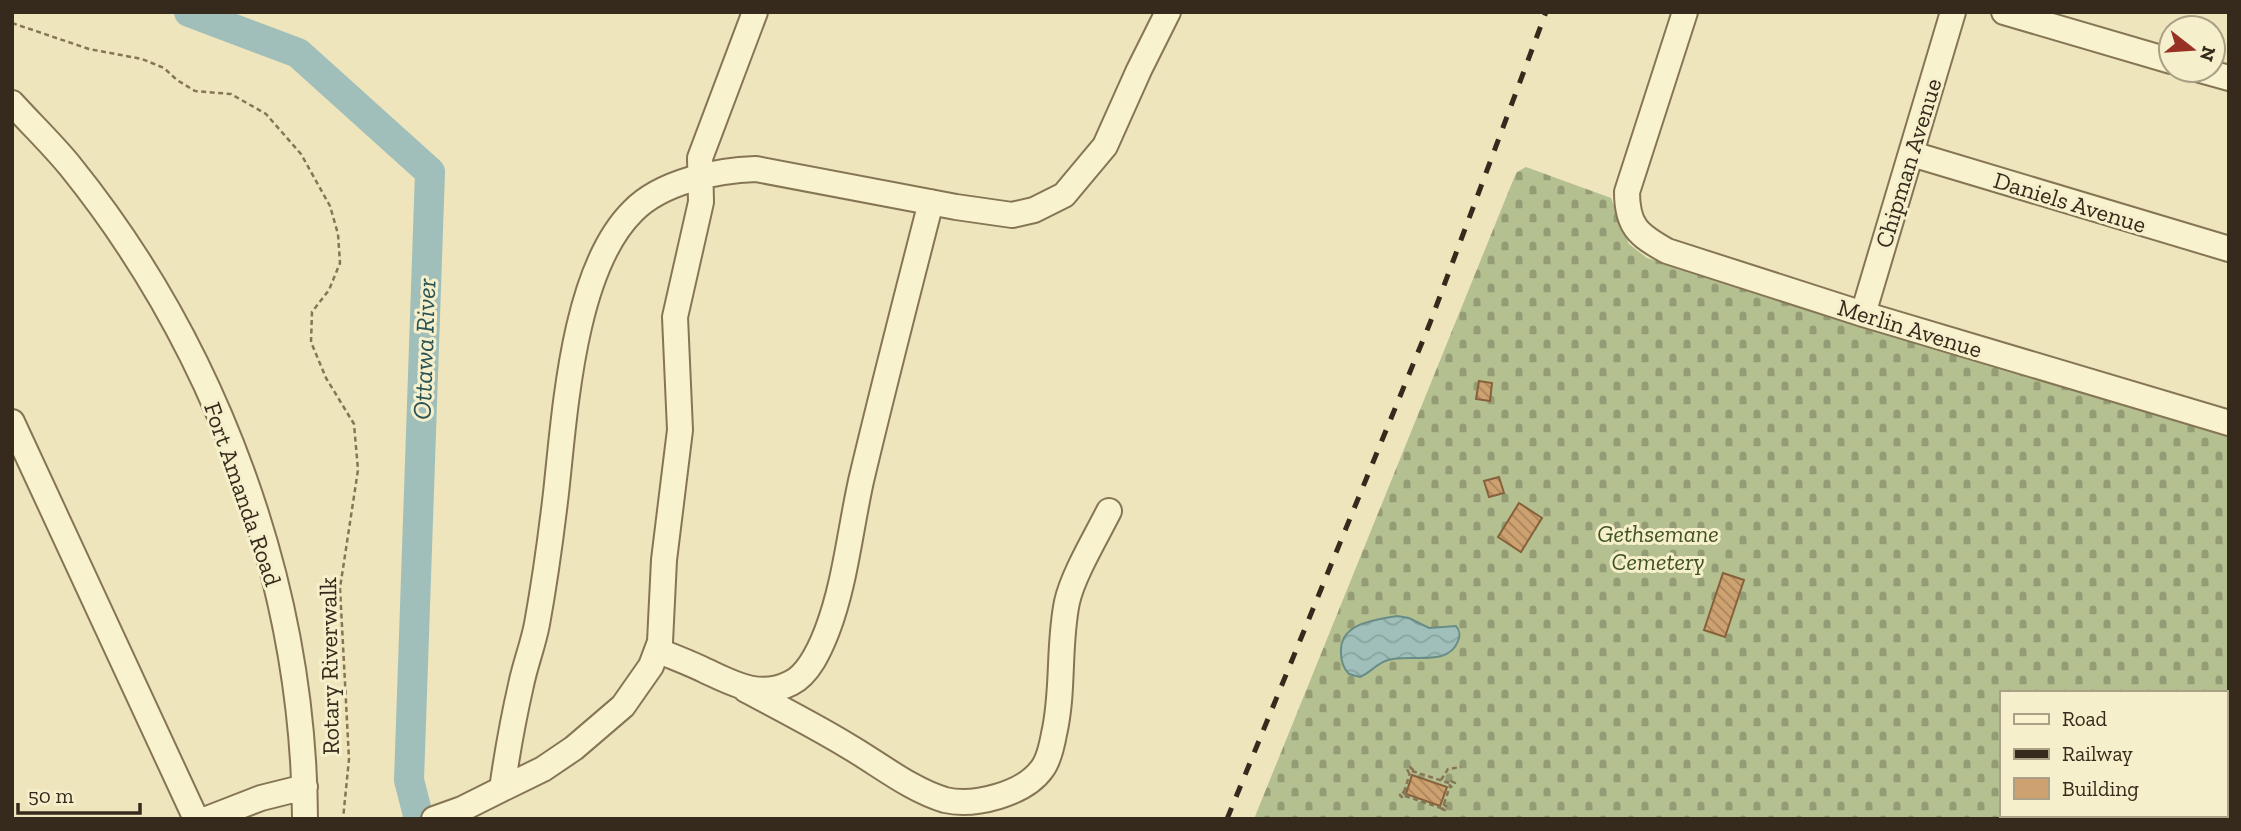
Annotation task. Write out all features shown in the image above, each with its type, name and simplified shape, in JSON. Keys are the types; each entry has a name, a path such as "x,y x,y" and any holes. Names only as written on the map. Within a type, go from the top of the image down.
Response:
{"street":[{"path":"435,819 462,809 543,769 574,748 622,706 641,682 657,650 662,619 664,560 680,430 675,317 701,202 700,158 755,12"},
{"path":"502,789 511,729 537,626 572,367 591,284 603,256 633,210 670,188 732,170 756,169 1012,215 1034,210 1064,195 1105,146 1168,12"},
{"name":"Merlin Avenue","path":"1685,12 1627,192 1629,220 1641,234 1667,251 1863,314 2229,423"},
{"name":"Chipman Avenue","path":"1863,314 1953,12"},
{"path":"2004,12 2157,57"},
{"name":"Fort Amanda Road","path":"12,103 69,166 129,248 190,353 217,409 250,496 280,603 301,725 305,819"},
{"name":"Daniels Avenue","path":"1912,154 2229,249"},
{"path":"743,688 774,689 792,683 816,656 827,631 837,598 892,352 931,202"},
{"path":"12,422 196,819"},
{"path":"657,650 743,688 935,796 947,800 977,802 1010,792 1038,773 1050,752 1055,730 1067,600 1109,511"},
{"path":"207,819 261,798 305,787"}],"path":[{"name":"Rotary Riverwalk","path":"12,23 89,49 142,59 164,68 195,91 231,94 266,114 301,154 330,206 338,234 340,263 329,290 312,312 310,342 326,378 354,424 358,470 340,588 349,759 343,819"},
{"path":"1441,780 1448,769 1461,767"},
{"path":"1411,772 1441,780 1450,785 1443,806 1404,794 1411,772"}],"green space":[{"name":"Gethsemane Cemetery","path":"1526,167 1611,198 1629,244 1647,258 2229,434 2229,819 1254,819 1517,172"}],"water":[{"path":"1397,616 1409,618 1429,628 1456,626 1460,633 1459,639 1453,649 1437,657 1397,658 1380,663 1360,677 1349,674 1341,656 1346,635 1360,625"}],"building":[{"path":"1479,381 1492,383 1490,401 1476,399"},
{"path":"1499,477 1504,493 1489,497 1484,481"},
{"path":"1519,503 1542,518 1521,552 1498,537"},
{"path":"1723,573 1744,580 1725,637 1704,630"},
{"path":"1412,775 1447,787 1440,806 1406,794"}],"waterway":[{"name":"Ottawa River","path":"189,12 298,53 430,172 409,780 419,819"}],"railway":[{"path":"1227,819 1430,323 1546,12"}]}
